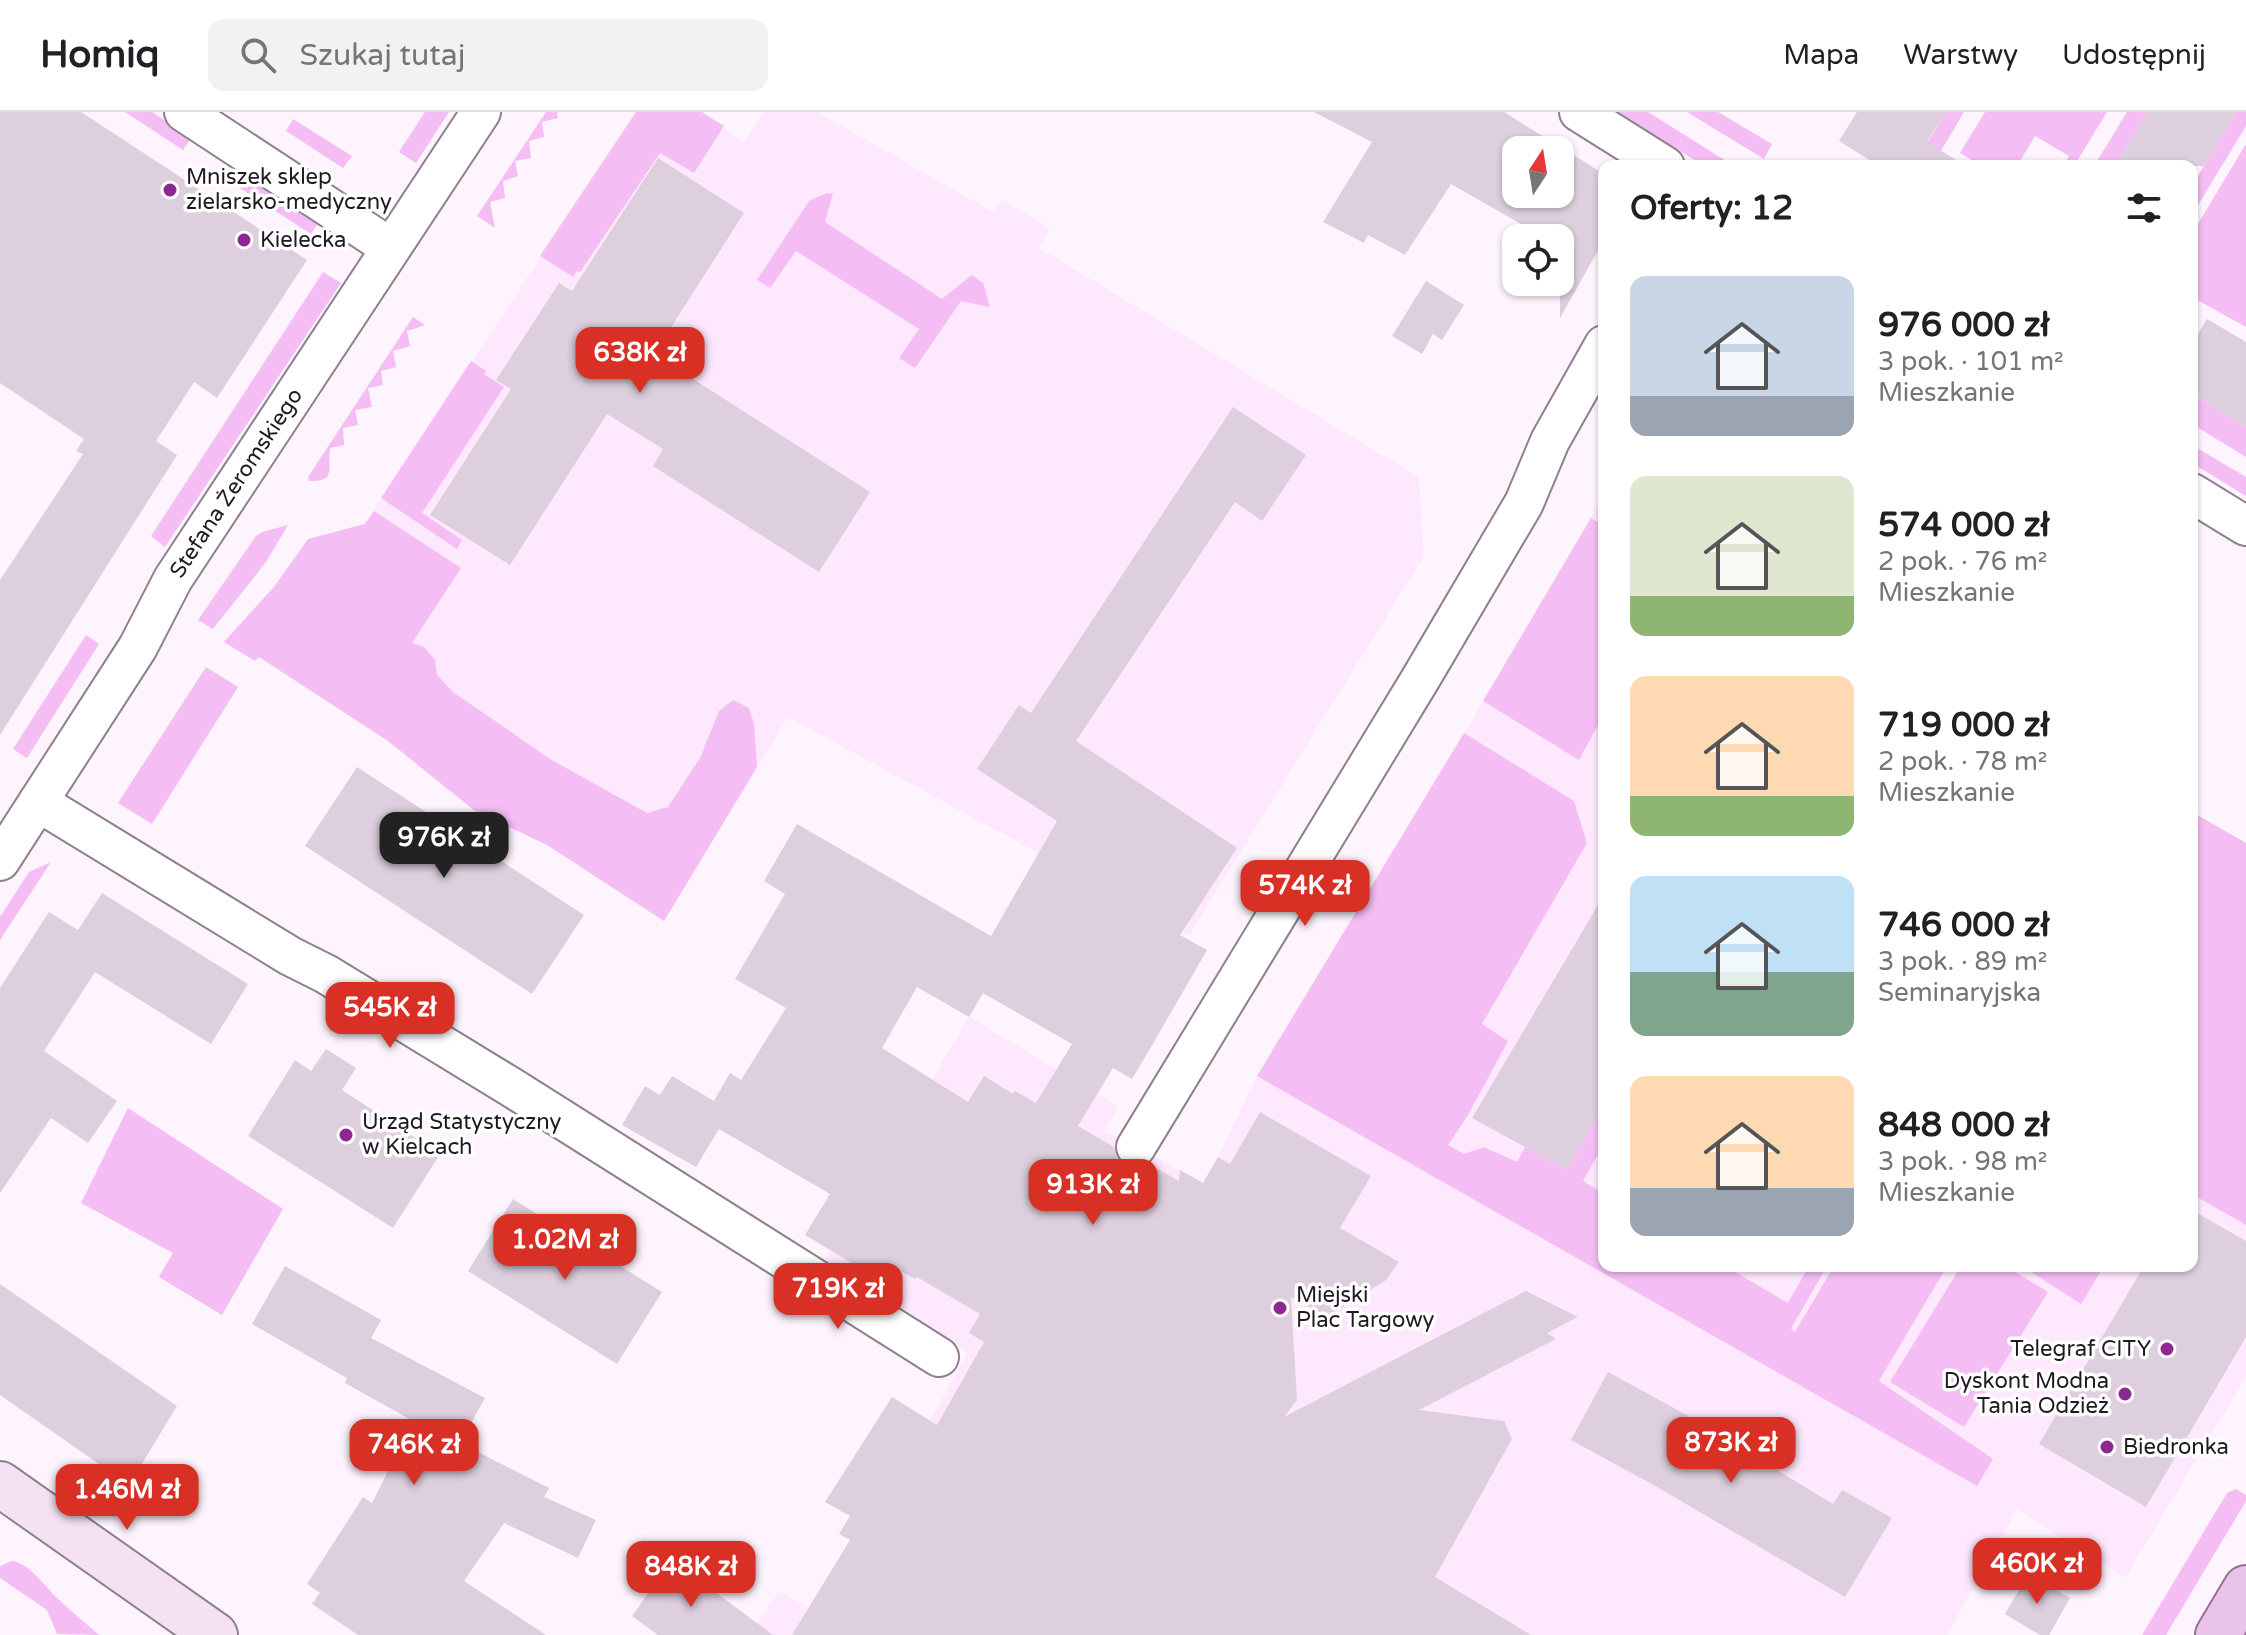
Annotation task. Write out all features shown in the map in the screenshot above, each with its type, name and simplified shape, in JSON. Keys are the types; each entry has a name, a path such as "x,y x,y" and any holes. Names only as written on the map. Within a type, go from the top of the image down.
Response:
{"main road":[{"path":"2218,1635 2246,1588"}],"street":[{"path":"184,112 391,248"},
{"name":"Stefana Żeromskiego","path":"0,861 138,647 173,579 481,112"},
{"path":"1579,112 1655,160"},
{"path":"1136,1147 1516,517 1550,441 1598,356"},
{"path":"2198,497 2246,526"},
{"path":"38,802 511,1087 939,1357"},
{"path":"0,1484 215,1635"}],"shaded area":[{"path":"125,112 152,112 191,138 183,150"},
{"path":"425,112 449,112 416,163 399,152"},
{"path":"546,112 557,112 558,118 542,122 544,137 529,141 531,158 515,161 518,176 503,181 505,198 490,202 495,228 477,216"},
{"path":"636,112 702,112 744,142 764,112 817,112 993,212 1002,200 1050,228 1039,248 1419,477 1424,556 1189,935 788,717 664,921 259,657 255,661 224,642 274,587 308,539 365,524"},
{"path":"636,112 702,112 724,126 694,173 660,153 580,272 577,271 573,277 540,256"},
{"path":"1618,112 1648,112 1724,160 1694,160"},
{"path":"1687,112 1718,112 1772,144 1764,159"},
{"path":"1946,112 1964,112 1936,160 1917,160"},
{"path":"1985,112 2107,112 2078,160 2067,160 2069,156 2035,136 2021,160 1972,160 1960,153"},
{"path":"2127,112 2148,112 2119,160 2098,160"},
{"path":"2236,112 2246,112 2246,126 2198,205 2198,176"},
{"path":"293,119 352,156 343,168 286,131"},
{"path":"2246,144 2246,327 2198,300 2198,224"},
{"path":"246,175 319,221 311,234 238,187"},
{"path":"833,193 825,222 942,299 972,275 983,283 990,307 961,301 915,368 899,358 919,329 796,251 770,288 757,280 809,201"},
{"path":"323,272 341,283 165,547 151,536"},
{"path":"413,317 425,325 407,331 410,346 393,351 396,367 381,371 383,385 368,388 372,407 355,410 358,425 343,428 344,445 330,448 328,476 309,481 308,477"},
{"path":"471,361 504,387 422,513 462,540 457,549 381,498"},
{"path":"2198,398 2246,427 2246,457 2198,428"},
{"path":"2198,449 2246,477 2246,496 2198,467"},
{"name":"Miejski Plac Targowy","path":"1598,505 1598,1272 2198,1272 2198,815 2246,843 2246,1377 2125,1578 2017,1509 1947,1635 749,1635 779,1592 825,1616 967,1353 822,1265 969,1017 1118,1106 1105,1131 1203,1182 1257,1076"},
{"path":"374,511 461,568 412,643 424,647 435,660 437,675 453,692 550,759 647,813 668,807 700,758 719,711 733,700 749,708 754,724 757,767 664,921 547,845 475,811 388,741 259,657 255,661 224,642 274,587 308,539 365,524"},
{"path":"1591,518 1598,522 1598,725 1579,760 1483,701"},
{"path":"288,525 266,562 213,629 198,620 256,536"},
{"path":"86,635 99,644 27,758 13,749"},
{"path":"206,667 238,687 152,824 118,803"},
{"path":"1464,733 1574,801 1587,843 1482,1024 1508,1041 1448,1145 1464,1154 1484,1147 1517,1162 1525,1147 1567,1170 1598,1116 1598,1155 1583,1181 1598,1190 1598,1270 1257,1076"},
{"path":"2198,815 2246,843 2246,1225 2198,1197"},
{"path":"51,862 0,940 0,917 29,872"},
{"path":"128,1108 283,1209 222,1315 159,1277 173,1253 81,1203"},
{"path":"1601,1272 1735,1272 1788,1303 1806,1272 1824,1272 1791,1329 1795,1332 1830,1272 1943,1272 1879,1381 1993,1459 1977,1486"},
{"path":"1957,1272 2015,1272 2048,1292 1964,1427 1890,1382"},
{"path":"2031,1272 2100,1272 2081,1304"},
{"path":"2236,1489 2246,1495 2246,1501 2166,1635 2142,1635 2227,1493"},
{"path":"12,1561 30,1570 99,1635 57,1634 47,1610 0,1578 0,1566"}],"building":[{"path":"0,112 81,112 307,260 217,398 194,382 156,441 177,455 0,735 0,580 83,454 76,451 84,439 0,383"},
{"path":"1314,112 1504,112 1543,136 1502,136 1502,208 1574,208 1574,155 1598,170 1598,251 1574,293 1574,224 1521,224 1451,184 1405,255 1368,235 1364,243 1323,222 1372,142"},
{"path":"1857,112 1946,112 1927,142 1956,160 1869,160 1839,141"},
{"path":"2148,112 2236,112 2204,166 2198,166 2198,160 2119,160"},
{"path":"658,158 744,213 654,354 870,492 819,572 653,466 663,449 607,414 510,565 430,515 511,389 496,380 559,283 572,291"},
{"path":"1426,281 1464,305 1442,340 1433,334 1422,354 1392,336"},
{"path":"1560,296 1572,296 1560,318"},
{"path":"2207,319 2246,342 2246,427 2198,398 2198,334"},
{"path":"1233,407 1306,455 1262,521 1235,502 1076,741 1237,848 1180,935 1207,950 1132,1079 1113,1068 1078,1126 1114,1147 1117,1158 1125,1166 1136,1169 1149,1164 1179,1181 1180,1170 1203,1183 1218,1157 1230,1164 1260,1112 1371,1176 1340,1228 1399,1262 1386,1280 1327,1317 1291,1297 1297,1400 1284,1417 1526,1291 1578,1317 1547,1333 1556,1339 1419,1410 1504,1421 1512,1439 1435,1577 1531,1635 792,1635 850,1540 839,1534 850,1516 825,1502 892,1397 937,1425 984,1342 969,1333 980,1314 917,1277 915,1279 895,1268 885,1283 805,1235 830,1194 719,1129 696,1167 622,1125 645,1086 660,1095 672,1076 714,1101 730,1073 741,1080 786,1008 735,979 785,894 764,881 797,824 991,936 1057,821 977,769 1019,705 1031,713","holes":["917,987 969,1017 983,993 1072,1044 1036,1103 1015,1091 1013,1094 984,1076 968,1102 882,1048"]},
{"path":"357,767 584,915 532,994 305,846"},
{"path":"102,893 248,984 211,1044 95,972 44,1051 117,1101 88,1143 51,1118 0,1193 0,988 49,912 78,930"},
{"path":"1598,905 1598,1116 1567,1170 1472,1118"},
{"path":"326,1049 356,1068 342,1090 440,1154 393,1228 248,1136 295,1060 311,1071"},
{"path":"513,1199 662,1292 617,1364 468,1271"},
{"name":"Telegraf CITY","path":"2198,1213 2246,1241 2246,1337 2146,1507 2039,1444 2140,1272 2198,1272"},
{"path":"285,1266 381,1320 371,1338 485,1398 460,1443 549,1488 544,1497 596,1520 578,1558 504,1523 464,1581 546,1635 358,1635 312,1604 320,1593 307,1584 363,1497 372,1503 413,1421 345,1383 347,1378 252,1324"},
{"path":"0,1284 177,1406 129,1485 0,1395"},
{"path":"1608,1372 1683,1413 1833,1504 1842,1490 1892,1518 1845,1597 1571,1440"},
{"path":"672,1560 773,1635 658,1635 632,1616"},
{"path":"2028,1574 2070,1598 2049,1635 2040,1635 2005,1614"}],"place":[{"name":"Mniszek sklep zielarsko-medyczny","path":"170,190"},
{"name":"Kielecka","path":"244,240"},
{"name":"Urząd Statystyczny w Kielcach","path":"346,1135"},
{"name":"Miejski Plac Targowy","path":"1280,1308"},
{"name":"Telegraf CITY","path":"2167,1349"},
{"name":"Dyskont Modna Tania Odzież","path":"2125,1394"},
{"name":"Biedronka","path":"2107,1447"}]}
